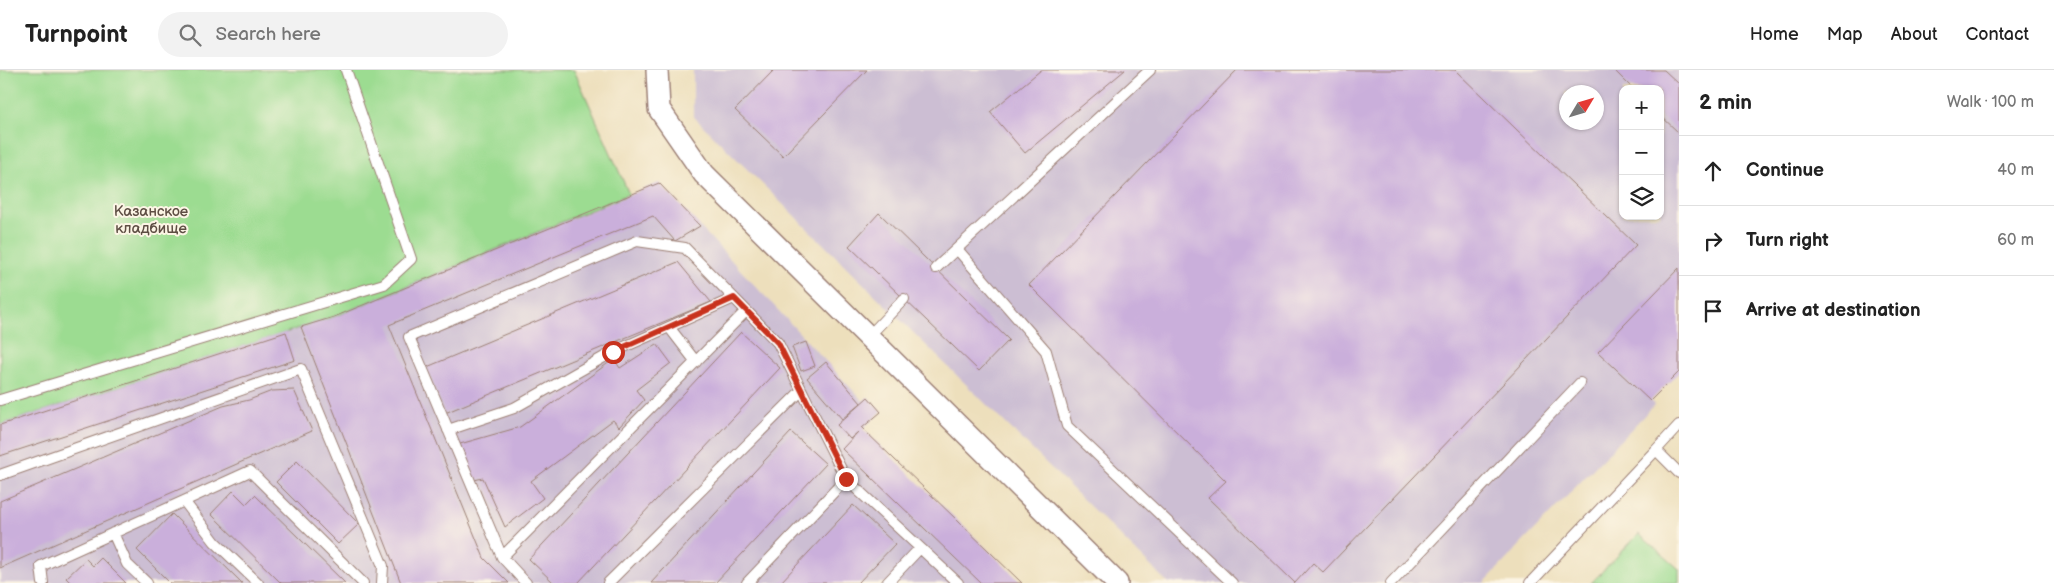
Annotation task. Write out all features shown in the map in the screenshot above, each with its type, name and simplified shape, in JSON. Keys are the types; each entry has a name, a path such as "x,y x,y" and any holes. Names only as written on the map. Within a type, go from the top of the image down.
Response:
{"street":[{"path":"657,70 660,109 704,174 1117,583"}],"lane":[{"path":"0,400 384,284 411,259 346,70"},
{"path":"936,268 1150,70"},
{"path":"526,583 502,558 409,337 637,241 685,248 778,343 846,479 958,583"},
{"path":"957,249 1046,351 1067,426 1232,583"},
{"path":"448,430 514,408 613,352 734,298"},
{"path":"869,336 904,299"},
{"path":"502,558 746,311"},
{"path":"669,327 696,362"},
{"path":"0,475 301,369 383,566 382,583"},
{"path":"1391,583 1580,383"},
{"path":"608,583 802,390"},
{"path":"1530,583 1679,425"},
{"path":"1656,450 1679,473"},
{"path":"43,583 42,566 250,471 363,583"},
{"path":"747,583 846,479"},
{"path":"184,501 215,542 258,583"},
{"path":"113,533 127,564 147,583"},
{"path":"886,583 920,548"}],"shaded area":[{"path":"693,70 1679,70 1679,372 1651,401 1654,405 1484,583 1168,583 693,116"},
{"path":"659,183 863,401 868,397 881,412 862,429 1022,583 0,583 0,425 334,317"}],"green space":[{"name":"Казанское кладбище","path":"0,70 574,70 629,194 334,317 0,425"},
{"path":"1639,534 1679,569 1679,583 1591,583"}],"building":[{"path":"774,70 867,70 783,156 735,110"},
{"path":"1041,70 1125,70 1025,153 990,112"},
{"path":"1237,70 1455,70 1636,245 1323,572 1313,563 1295,583 1208,498 1226,481 1029,285"},
{"path":"1614,70 1664,70 1679,84 1679,133 1664,119 1664,85 1629,85"},
{"path":"659,183 700,226 675,241 653,216 389,325 484,558 509,583 401,583 301,327 334,317"},
{"path":"879,213 1009,340 979,371 849,246"},
{"path":"678,262 711,302 445,413 427,367"},
{"path":"1679,268 1679,372 1650,401 1598,352"},
{"path":"286,332 295,360 0,456 0,425"},
{"path":"741,332 780,368 578,583 554,583 529,559"},
{"path":"806,342 815,366 801,371 792,347"},
{"path":"657,344 671,363 636,390 644,400 619,427 613,420 531,481 543,498 505,527 483,478 474,480 460,444 520,427 614,359 620,368"},
{"path":"826,362 861,403 842,419 807,378"},
{"path":"294,390 312,431 0,568 0,501 223,406 249,400 272,391"},
{"path":"868,397 881,412 862,428 1022,583 981,583 842,449 858,432 850,439 837,425"},
{"path":"791,432 826,464 715,583 651,583"},
{"path":"297,461 359,524 338,544 276,482"},
{"path":"233,491 246,504 255,495 345,583 281,583 211,514"},
{"path":"853,505 895,544 858,583 780,583"},
{"path":"172,514 242,583 170,583 137,550"},
{"path":"101,558 126,583 71,583 66,578 86,559 93,566"}],"route":[{"path":"613,352 734,298 778,343 846,479"}]}
